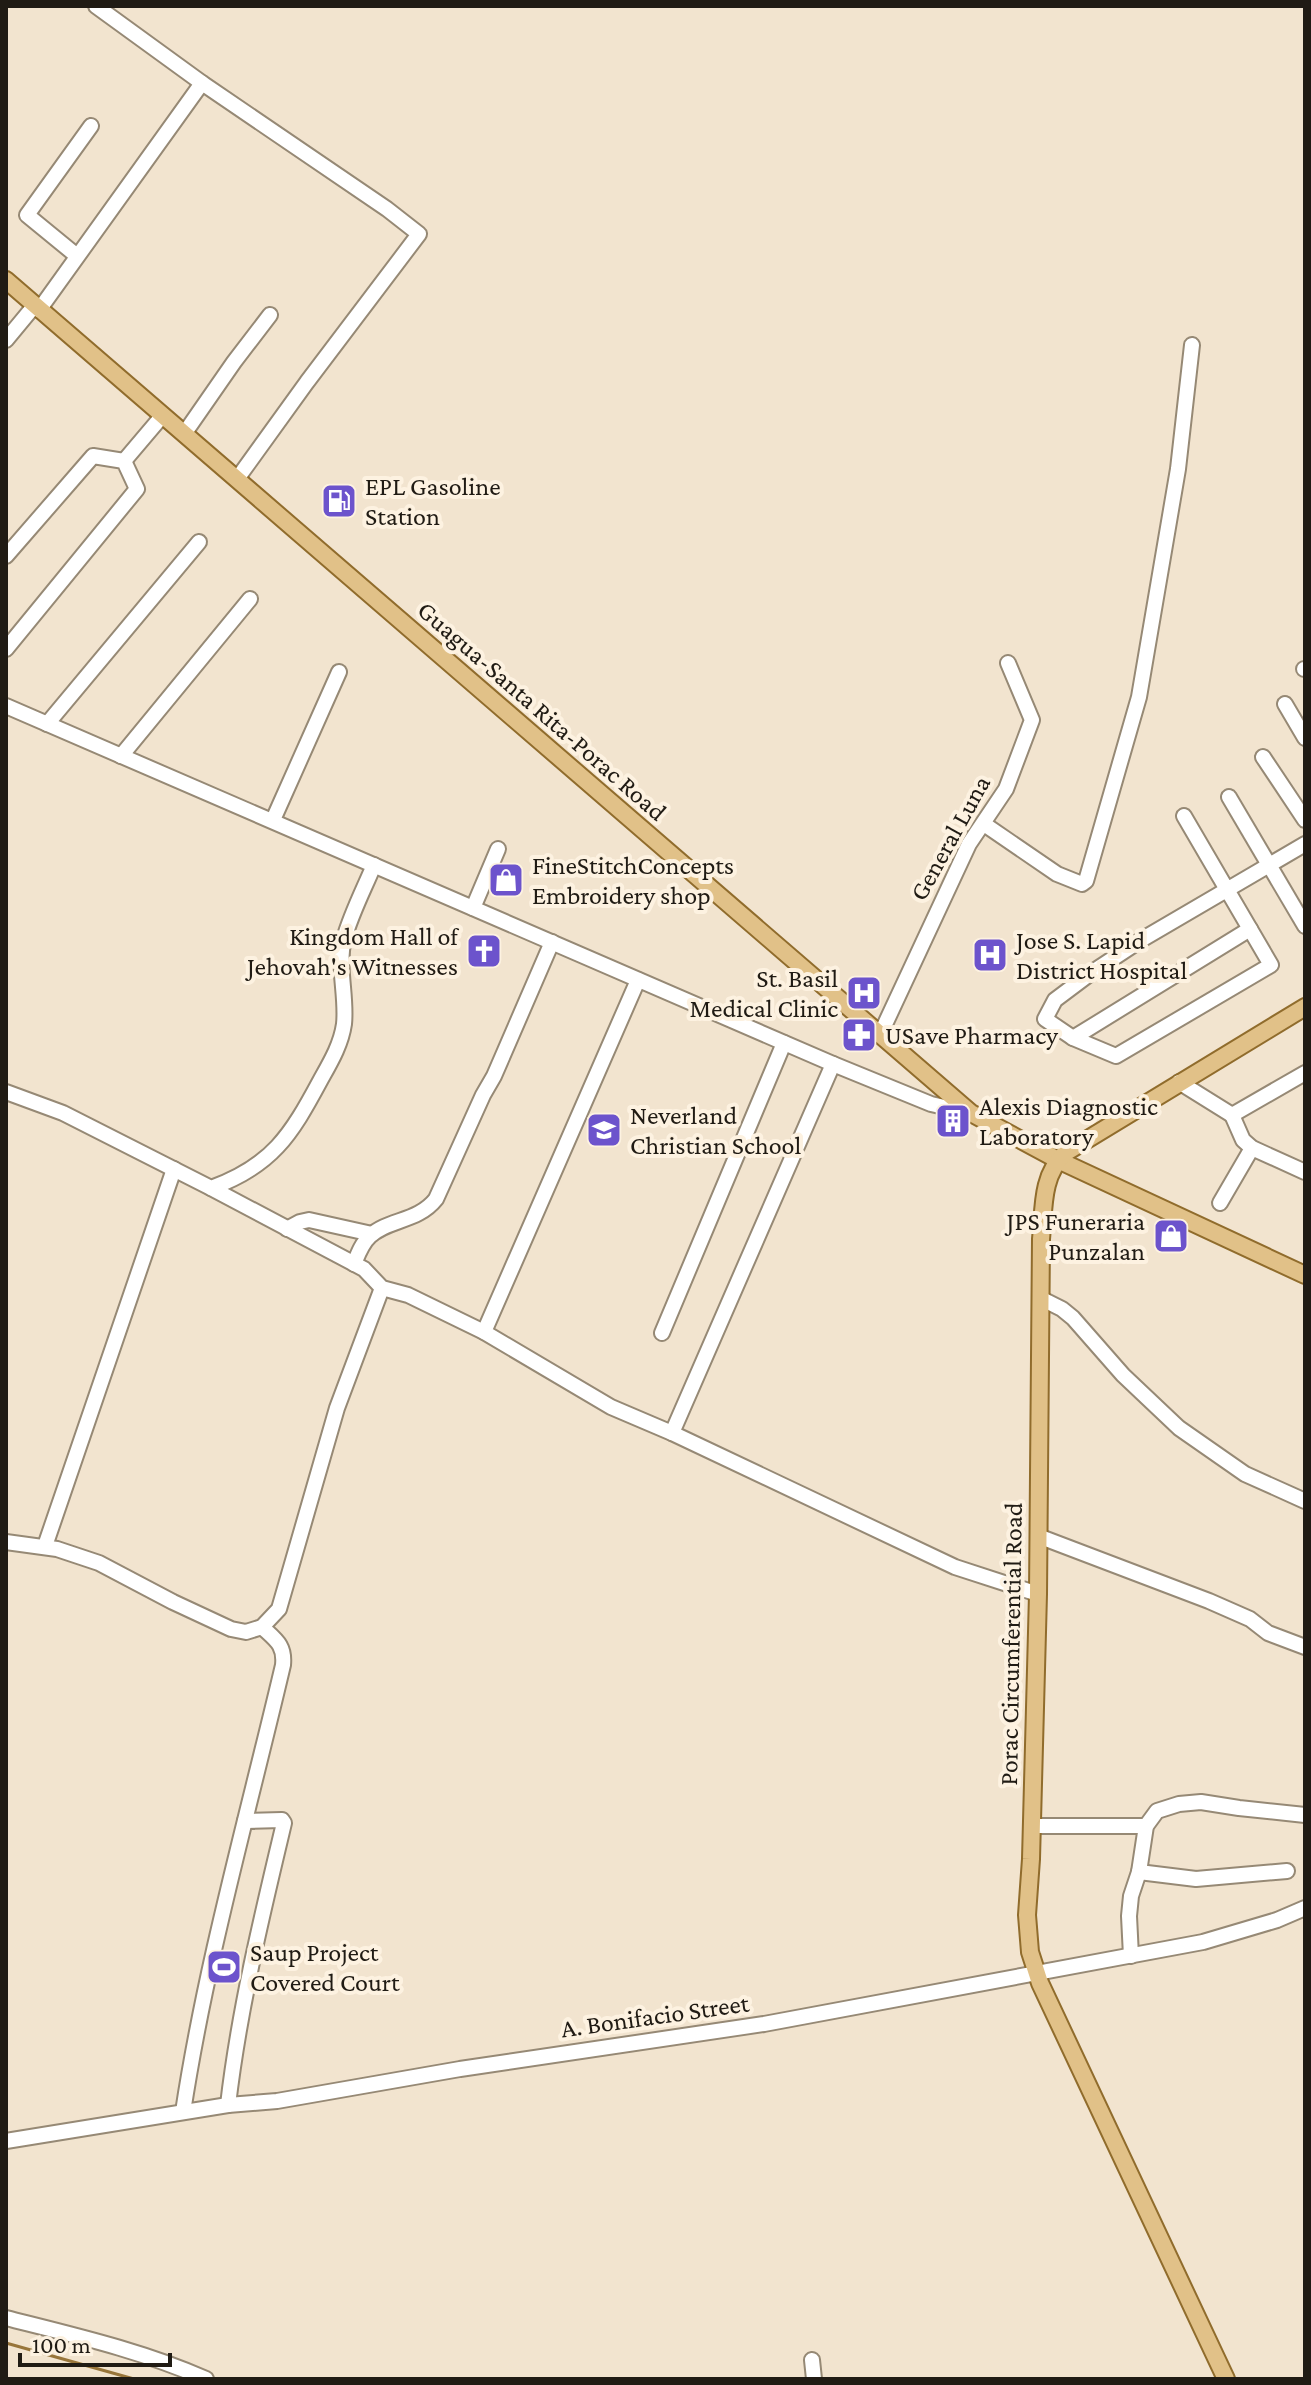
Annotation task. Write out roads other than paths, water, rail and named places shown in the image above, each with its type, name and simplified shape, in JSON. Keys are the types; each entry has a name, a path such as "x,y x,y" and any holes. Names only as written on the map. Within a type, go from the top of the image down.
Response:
{"main road":[{"name":"Guagua-Santa Rita-Porac Road","path":"6,280 971,1113 1058,1160 1305,1275"},
{"path":"1058,1160 1074,1146 1305,1007"},
{"name":"Porac Circumferential Road","path":"1058,1160 1049,1173 1045,1188 1041,1239 1038,1594 1028,1929 1030,1952 1036,1973 1226,2379"}],"street":[{"path":"96,6 419,234 237,479"},
{"path":"6,340 77,256 202,83"},
{"path":"77,256 27,215 91,126"},
{"path":"184,434 270,315"},
{"path":"984,824 1057,874 1082,884 1086,881 1139,697 1178,469 1192,345"},
{"path":"124,461 163,415"},
{"path":"6,556 93,456 124,461"},
{"path":"6,649 137,489 124,461"},
{"path":"47,724 199,542"},
{"path":"121,756 250,599"},
{"name":"General Luna","path":"880,1035 969,844 1006,789 1032,720 1008,663"},
{"path":"273,820 339,672"},
{"path":"1285,704 1300,719 1305,738"},
{"path":"6,706 833,1064 931,1104 971,1113"},
{"path":"1263,757 1305,820"},
{"path":"1229,797 1305,926"},
{"path":"1184,816 1227,889 1271,965 1116,1056 1073,1038 1045,1019 1055,1000 1141,940 1227,889 1305,844"},
{"path":"473,908 498,849"},
{"path":"211,1188 248,1172 276,1149 296,1125 335,1054 344,1025 344,941 374,865"},
{"path":"1073,1038 1250,929"},
{"path":"354,1264 372,1234 430,1207 436,1199 552,942"},
{"path":"484,1332 638,980"},
{"path":"662,1333 784,1043"},
{"path":"672,1433 833,1064"},
{"path":"1232,1115 1305,1073"},
{"path":"1179,1082 1232,1115 1243,1140 1252,1148 1305,1172"},
{"path":"6,1092 63,1113 211,1188 364,1269 382,1288 408,1295 484,1332 611,1407 955,1567 1038,1594"},
{"path":"1220,1203 1252,1148"},
{"path":"45,1546 174,1169"},
{"path":"287,1229 309,1220 372,1234"},
{"path":"6,1542 45,1546 99,1563 231,1629 246,1632 262,1627 279,1609 337,1408 382,1288"},
{"path":"1040,1298 1073,1318 1123,1375 1191,1437 1245,1474 1305,1501"},
{"path":"1038,1536 1209,1601 1250,1619 1268,1633 1305,1647"},
{"path":"183,2112 215,1941 285,1653 262,1627"},
{"path":"1131,1956 1131,1896 1139,1872 1146,1826 1157,1811 1179,1804 1201,1802 1305,1815"},
{"path":"228,2105 253,1965 284,1823 282,1820 245,1821"},
{"path":"1032,1826 1146,1826"},
{"path":"1139,1872 1207,1879 1287,1871"},
{"name":"A. Bonifacio Street","path":"6,2141 764,2024 1131,1956 1246,1931 1305,1908"},
{"path":"6,2318 101,2343 206,2379"},
{"path":"812,2360 814,2379"}],"waterway":[{"path":"6,2343 134,2379"}],"place":[{"name":"EPL Gasoline Station","path":"339,501"},
{"name":"FineStitchConcepts Embroidery shop","path":"506,880"},
{"name":"Kingdom Hall of Jehovah's Witnesses","path":"484,951"},
{"name":"Jose S. Lapid District Hospital","path":"990,955"},
{"name":"St. Basil Medical Clinic","path":"864,993"},
{"name":"USave Pharmacy","path":"859,1035"},
{"name":"Alexis Diagnostic Laboratory","path":"953,1121"},
{"name":"Neverland Christian School","path":"604,1130"},
{"name":"JPS Funeraria Punzalan","path":"1171,1236"},
{"name":"Saup Project Covered Court","path":"224,1967"}]}
